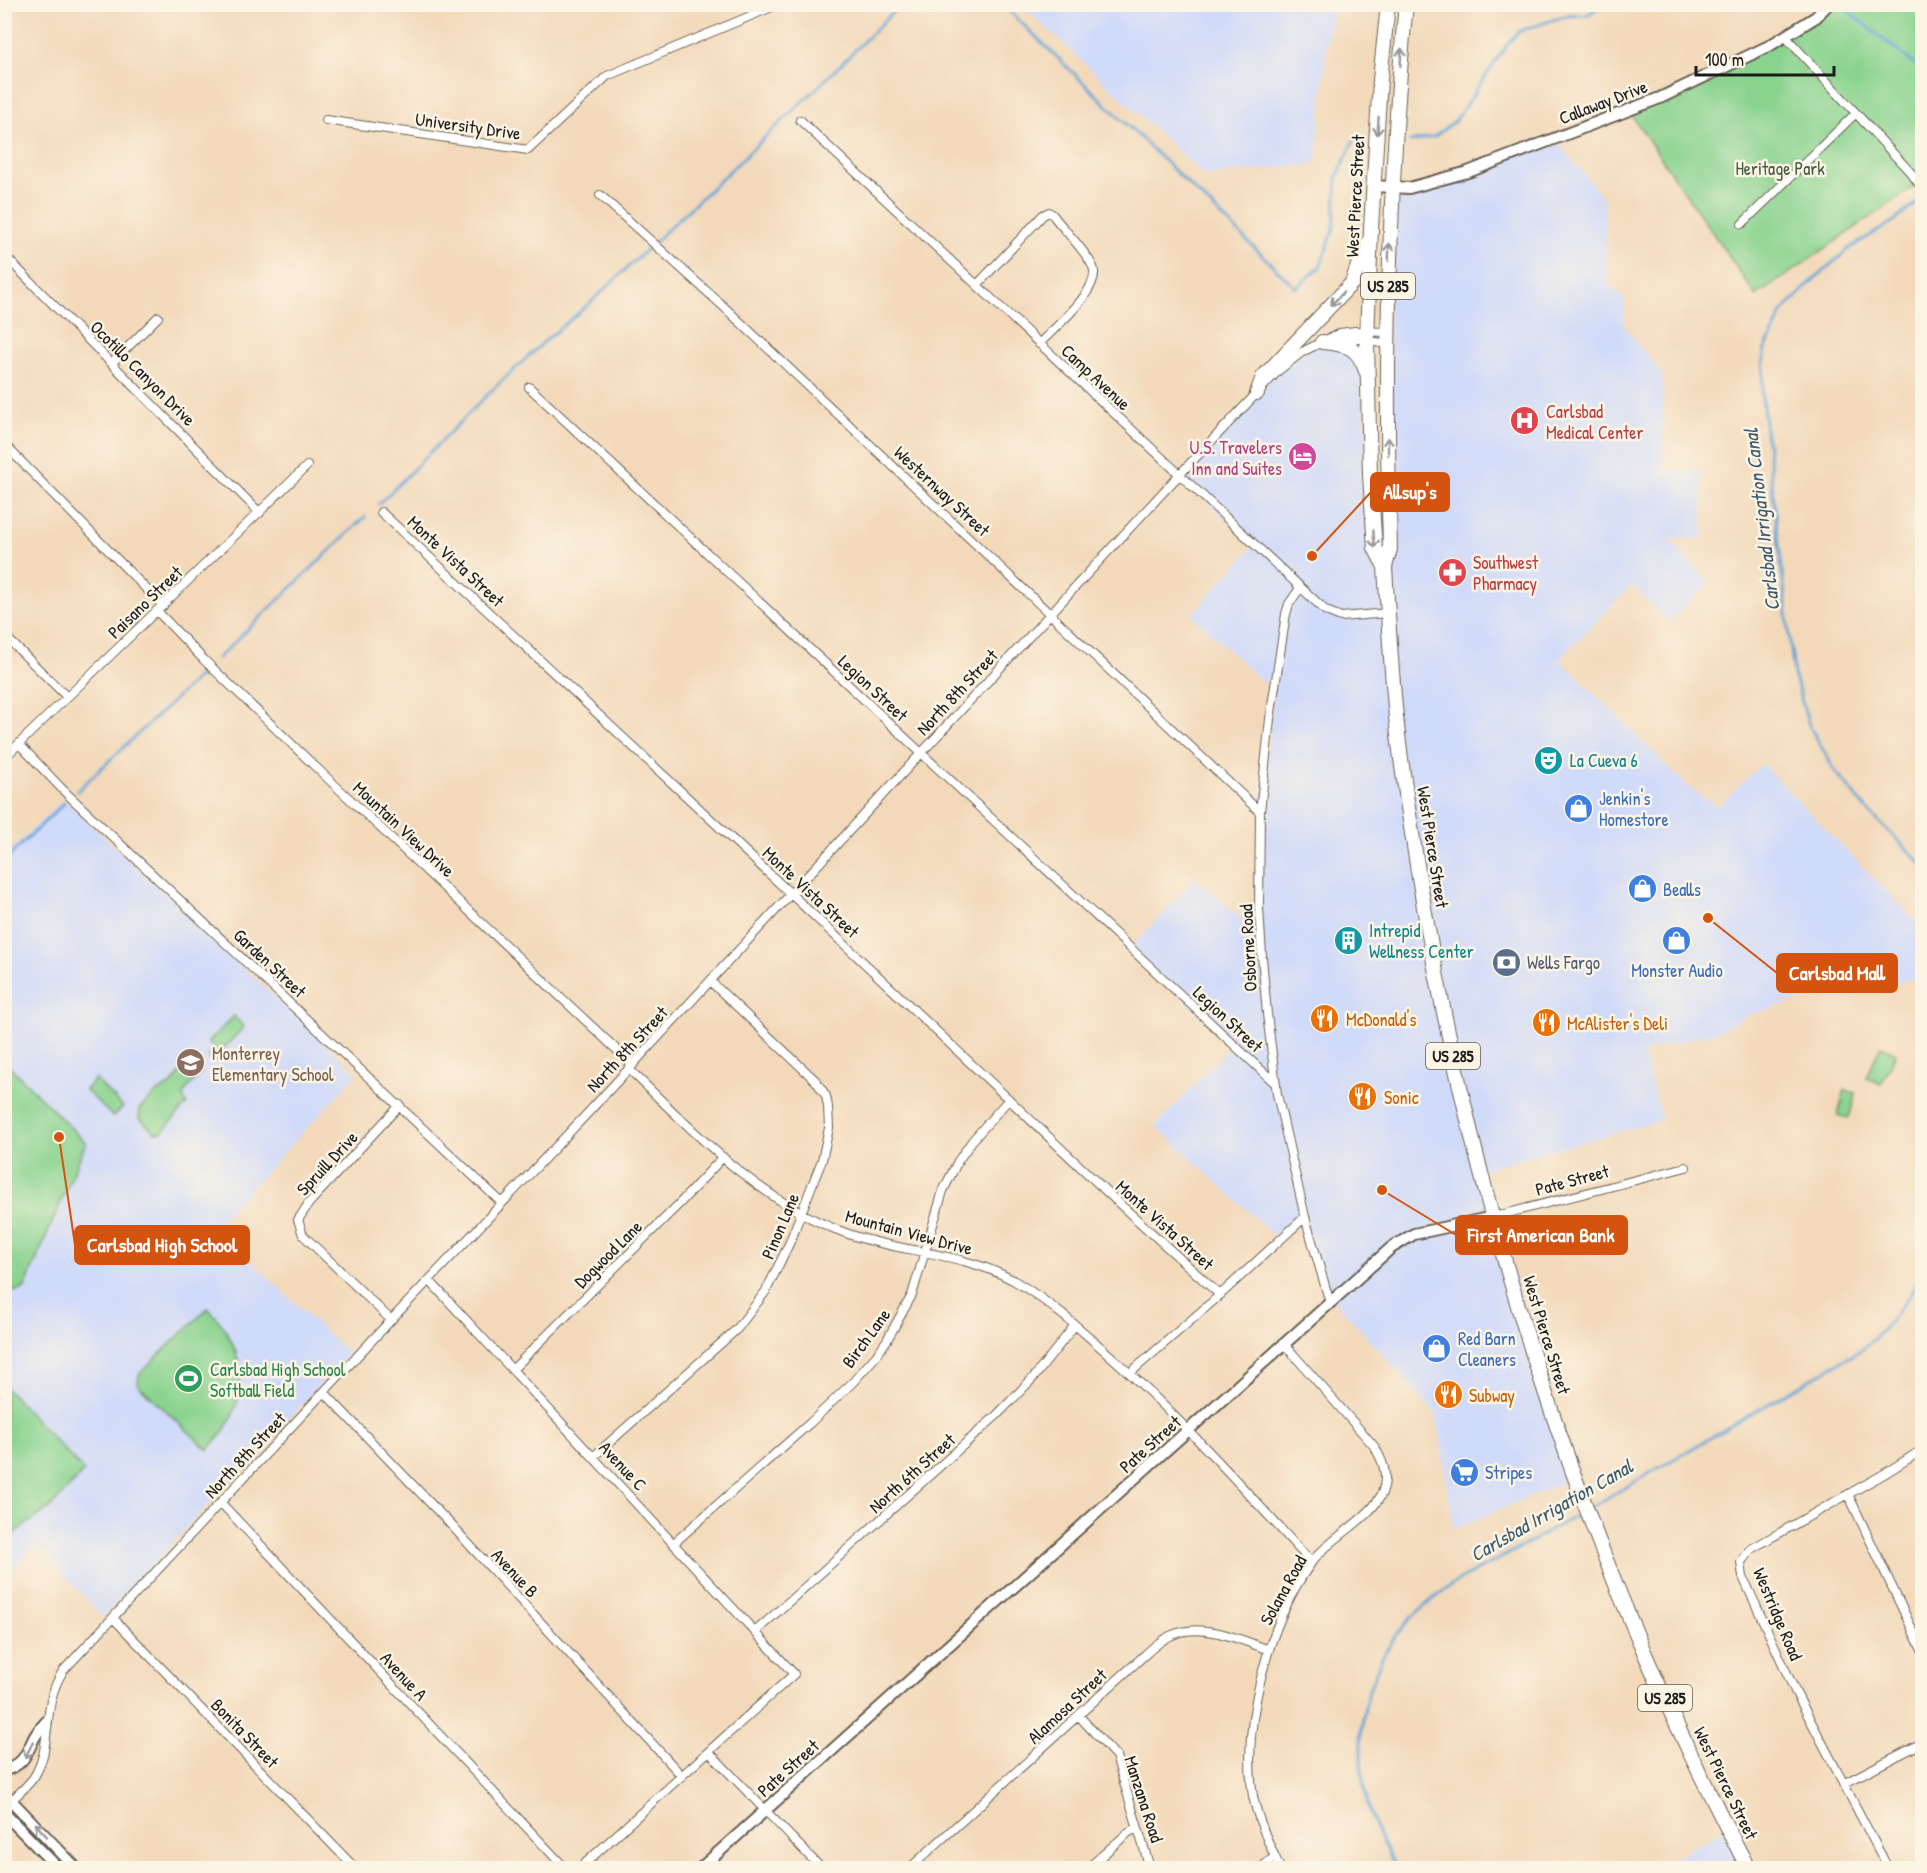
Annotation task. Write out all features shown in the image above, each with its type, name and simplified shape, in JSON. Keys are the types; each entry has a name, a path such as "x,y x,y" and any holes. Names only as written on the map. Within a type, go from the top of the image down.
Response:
{"highway":[{"name":"West Pierce Street","path":"1385,567 1375,548 1370,475 1367,336 1380,80 1388,4"},
{"name":"West Pierce Street","path":"1406,4 1391,187 1387,338 1390,549 1385,567 1402,770 1431,944 1456,1073 1493,1217 1525,1328 1593,1524 1635,1629 1676,1722 1748,1869"},
{"path":"1257,393 1263,377 1352,283 1371,228"},
{"path":"1322,342 1349,346 1359,356 1367,375"}],"street":[{"name":"University Drive","path":"326,120 528,150 607,76 779,4"},
{"name":"Callaway Drive","path":"1374,186 1409,188 1468,172 1660,98 1739,62 1816,17 1828,4"},
{"path":"1785,36 1923,188"},
{"path":"1742,224 1856,113"},
{"name":"Camp Avenue","path":"800,120 1299,588 1334,615 1341,617 1388,613"},
{"name":"Westernway Street","path":"600,195 723,306 1260,812"},
{"path":"977,285 1043,215 1049,212 1053,215 1086,256 1092,265 1095,278 1089,291 1040,344"},
{"name":"Ocotillo Canyon Drive","path":"4,255 260,513"},
{"path":"112,363 158,317"},
{"name":"North 8th Street","path":"7,1800 28,1784 37,1770 44,1749 50,1701 58,1679 74,1659 501,1202 631,1067 1179,475 1287,363 1302,352 1340,333 1387,338"},
{"name":"North 8th Street","path":"1367,336 1387,338"},
{"name":"Legion Street","path":"529,387 1275,1083"},
{"name":"Mountain View Drive","path":"4,444 160,609 204,660 723,1157 752,1182 819,1222 860,1238 926,1251 972,1263 1003,1275 1041,1298 1130,1373"},
{"name":"Paisano Street","path":"4,758 307,466"},
{"name":"Monte Vista Street","path":"381,512 1220,1295"},
{"name":"Osborne Road","path":"1299,588 1286,614 1270,719 1260,812 1259,908 1275,1083 1305,1217 1330,1303"},
{"path":"4,635 67,698"},
{"name":"Garden Street","path":"18,744 69,797 501,1202"},
{"name":"Pinon Lane","path":"593,1457 724,1340 747,1317 766,1292 801,1212 828,1139 828,1107 826,1096 820,1086 802,1066 710,981"},
{"name":"Birch Lane","path":"674,1544 810,1423 870,1363 888,1340 905,1310 918,1278 930,1229 943,1191 958,1161 972,1141 1009,1099"},
{"name":"Spruill Drive","path":"391,1320 303,1235 298,1220 309,1203 400,1105"},
{"name":"Dogwood Lane","path":"512,1370 679,1204 723,1157"},
{"name":"Pate Street","path":"701,1869 1402,1240 1414,1234 1493,1217 1686,1167"},
{"path":"1305,1217 1130,1373 1189,1431 1311,1562"},
{"name":"Avenue C","path":"429,1280 794,1674 709,1752"},
{"name":"North 6th Street","path":"756,1631 997,1415 1035,1376 1075,1325"},
{"name":"Solana Road","path":"1281,1869 1257,1809 1251,1769 1251,1742 1256,1706 1269,1650 1281,1617 1311,1562 1371,1508 1382,1494 1385,1470 1383,1460 1374,1446 1285,1345"},
{"name":"Avenue B","path":"324,1392 453,1527 682,1776"},
{"name":"Westridge Road","path":"1888,1869 1766,1630 1743,1577 1741,1562 1751,1549 1923,1450"},
{"path":"1848,1494 1923,1650"},
{"name":"Avenue A","path":"221,1503 565,1869"},
{"name":"Bonita Street","path":"113,1618 355,1869"},
{"name":"Alamosa Street","path":"910,1869 1157,1645 1177,1633 1194,1630 1214,1632 1269,1650"},
{"name":"Manzana Road","path":"1079,1716 1116,1756 1150,1869"},
{"path":"4,1770 15,1766 27,1755 35,1736 46,1722"},
{"path":"1843,1784 1923,1743"},
{"path":"580,1869 709,1752 821,1869"},
{"path":"7,1800 76,1869"},
{"path":"4,1813 58,1869"},
{"path":"1088,1869 1128,1832 1137,1828"},
{"path":"1261,1869 1275,1856"}],"shaded area":[{"path":"1022,5 1334,5 1327,38 1316,164 1205,176"},
{"path":"1555,139 1604,199 1608,285 1624,300 1624,326 1662,374 1664,471 1701,471 1703,538 1668,539 1709,583 1668,623 1632,585 1559,659 1687,786 1718,807 1762,764 1922,928 1922,964 1916,967 1919,977 1869,991 1865,981 1745,1016 1725,1029 1642,1052 1662,1120 1481,1170 1576,1477 1454,1529 1435,1413 1334,1300 1330,1303 1305,1218 1279,1240 1156,1126 1232,1044 1130,949 1195,878 1260,935 1260,812 1274,692 1191,615 1254,546 1179,475 1279,370 1322,342 1359,356 1370,475 1384,566 1391,187 1409,188"},
{"path":"64,799 357,1074 221,1220 218,1230 349,1354 103,1617 37,1546 5,1575 5,856"},
{"path":"1727,1828 1748,1868 1659,1868 1683,1853"}],"green space":[{"name":"Heritage Park","path":"1828,5 1922,5 1922,188 1919,184 1756,296 1628,110 1739,62"},
{"path":"234,1016 244,1027 222,1050 217,1061 209,1060 209,1052 213,1051 213,1048 208,1042"},
{"path":"1881,1046 1896,1053 1881,1084 1866,1077"},
{"path":"5,1062 86,1143 24,1289 5,1294"},
{"path":"188,1063 201,1072 184,1093 183,1097 187,1104 162,1132 155,1132 139,1118 139,1109 156,1093 171,1085"},
{"path":"95,1079 123,1107 113,1117 85,1090"},
{"path":"1845,1090 1856,1093 1849,1118 1838,1115"},
{"name":"Carlsbad High School Softball Field","path":"208,1308 232,1342 238,1360 240,1379 238,1397 232,1415 222,1433 208,1450 138,1385 139,1374"},
{"path":"5,1387 84,1471 51,1507 5,1539"}],"waterway":[{"path":"379,504 490,392 589,304 815,90 901,4"},
{"path":"1002,4 1296,288 1320,267 1334,229 1337,177 1356,136"},
{"path":"1410,142 1434,137 1455,121 1509,42 1520,31 1565,16 1587,15 1604,4"},
{"path":"1844,8 1922,70"},
{"name":"Carlsbad Irrigation Canal","path":"1922,199 1894,221 1850,248 1813,280 1783,311 1764,352 1762,398 1794,675 1809,725 1835,771 1870,813 1922,864"},
{"path":"218,658 365,517"},
{"path":"77,791 204,672"},
{"path":"4,861 64,803"},
{"name":"Carlsbad Irrigation Canal","path":"1590,1508 1864,1348 1896,1314 1922,1274"},
{"name":"Carlsbad Irrigation Canal","path":"1397,1868 1382,1842 1371,1814 1364,1785 1361,1755 1362,1725 1368,1695 1378,1667 1393,1640 1405,1625 1441,1593 1460,1579 1584,1511"}],"place":[{"name":"Carlsbad Medical Center","path":"1525,421"},
{"name":"U.S. Travelers Inn and Suites","path":"1303,457"},
{"name":"Allsup's","path":"1312,556"},
{"name":"Southwest Pharmacy","path":"1452,572"},
{"name":"La Cueva 6","path":"1549,760"},
{"name":"Jenkin's Homestore","path":"1578,808"},
{"name":"Bealls","path":"1642,889"},
{"name":"Carlsbad Mall","path":"1708,918"},
{"name":"Intrepid Wellness Center","path":"1348,940"},
{"name":"Monster Audio","path":"1677,941"},
{"name":"Wells Fargo","path":"1506,962"},
{"name":"McDonald's","path":"1325,1019"},
{"name":"McAlister's Deli","path":"1546,1023"},
{"name":"Monterrey Elementary School","path":"191,1063"},
{"name":"Sonic","path":"1363,1097"},
{"name":"Carlsbad High School","path":"59,1137"},
{"name":"First American Bank","path":"1382,1190"},
{"name":"Red Barn Cleaners","path":"1437,1348"},
{"name":"Carlsbad High School Softball Field","path":"189,1379"},
{"name":"Subway","path":"1448,1395"},
{"name":"Stripes","path":"1464,1472"}]}
